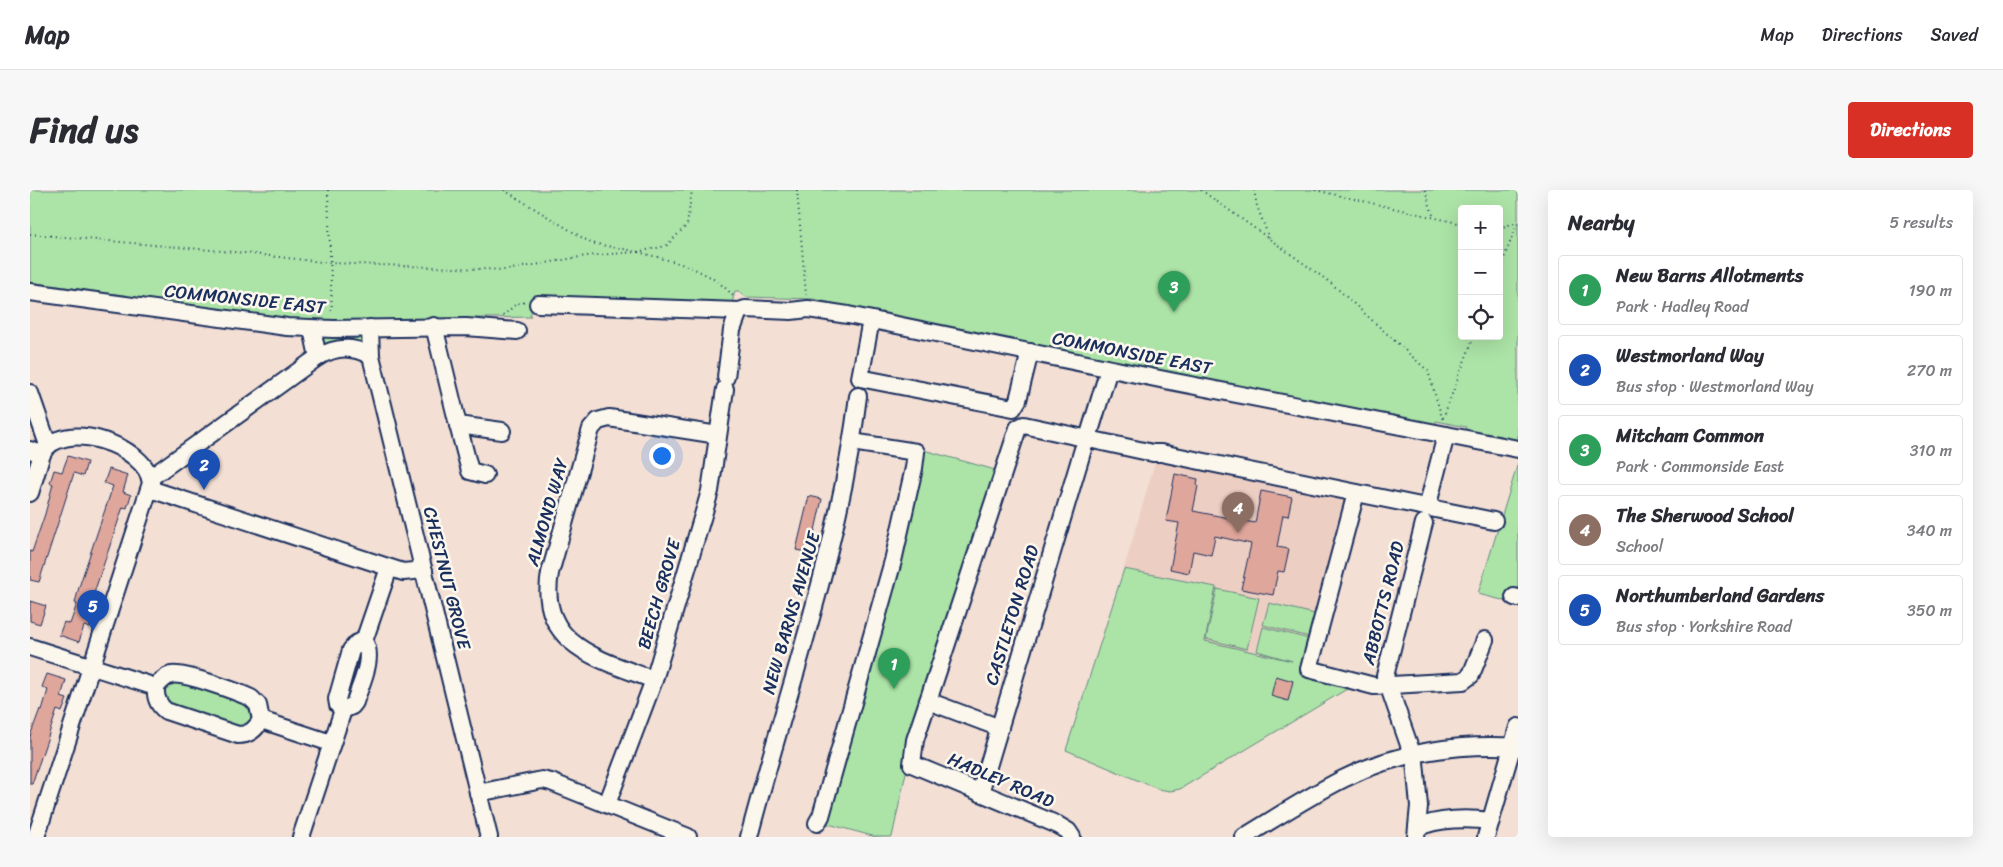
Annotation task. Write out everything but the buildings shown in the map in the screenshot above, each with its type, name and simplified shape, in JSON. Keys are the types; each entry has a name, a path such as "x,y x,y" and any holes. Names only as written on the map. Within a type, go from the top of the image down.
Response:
{"street":[{"name":"COMMONSIDE EAST","path":"30,292 287,327 333,329 434,326 517,331"},
{"name":"COMMONSIDE EAST","path":"538,304 791,311 808,309 871,320 1109,369 1444,427 1518,449"},
{"name":"BEECH GROVE","path":"606,804 654,680 706,505 718,435 732,330 742,310"},
{"path":"871,320 860,378 1013,408"},
{"path":"434,326 470,471 485,475"},
{"name":"CHESTNUT GROVE","path":"370,328 371,356 489,837"},
{"path":"312,329 318,357"},
{"path":"36,837 150,484 318,357 337,348 349,348 371,356"},
{"path":"998,456 1013,408 1018,400 1030,352"},
{"name":"CASTLETON ROAD","path":"980,793 1109,369"},
{"path":"30,393 40,450 30,493"},
{"name":"NEW BARNS AVENUE","path":"749,837 831,546 852,442 858,396"},
{"name":"ALMOND WAY","path":"654,680 596,658 570,640 554,617 549,590 550,573 591,429 598,421 609,418 718,435"},
{"path":"458,425 502,431"},
{"path":"1000,728 928,701 1018,428 1024,425 1085,444 1161,453 1356,493 1426,516 1494,521"},
{"name":"ABBOTTS ROAD","path":"1416,833 1420,806 1413,755 1386,684 1385,676 1426,516 1444,427"},
{"path":"40,450 59,440 73,437 103,440 115,444 130,453 145,468 150,484"},
{"path":"817,823 826,799 893,561 916,452 852,442"},
{"path":"150,484 389,568 408,573 424,570"},
{"path":"1356,493 1309,669 1374,686 1463,682 1471,675 1485,640"},
{"path":"301,837 343,710 352,706 355,702 366,668 368,652 364,641 389,568"},
{"path":"30,647 156,687"},
{"path":"170,675 182,675 252,698 258,705 261,720 258,726 249,733 238,734 166,711 158,702 156,687 164,678 170,675"},
{"name":"HADLEY ROAD","path":"928,701 915,740 912,764 1063,827 1072,837"},
{"path":"261,720 331,743"},
{"path":"1486,837 1516,747 1518,727"},
{"path":"1244,837 1344,778 1371,767 1413,755 1464,747 1491,745 1516,747"},
{"path":"478,793 542,780 688,837"},
{"path":"1416,833 1428,823 1477,819 1491,820"}],"path":[{"path":"328,190 333,329"},
{"path":"504,190 591,242 684,264 725,286 742,310"},
{"path":"30,234 245,253 330,263 506,270 586,256 637,252 666,246 687,225 692,190"},
{"path":"797,190 808,309"},
{"path":"1201,190 1331,283 1428,371 1444,427"},
{"path":"1254,190 1257,206 1270,239"},
{"path":"1315,190 1458,223"},
{"path":"1425,190 1434,218"},
{"path":"1503,227 1518,222"},
{"path":"1503,261 1518,222"},
{"path":"499,329 502,317 516,304 526,302 538,304"},
{"path":"1444,427 1473,340"}],"shaded area":[{"path":"1157,455 1351,496 1308,665 1205,641 1216,587 1124,569"}],"green space":[{"path":"30,190 1518,190 1518,439 1464,434 1466,427 1436,421 1436,426 813,299 746,297 738,291 735,291 732,303 534,300 530,317 350,321 294,320 30,282"},
{"path":"365,336 366,346 324,347 321,337"},
{"path":"920,449 999,471 912,745 892,837 876,837 821,822"},
{"path":"1518,463 1518,604 1478,594"},
{"path":"1124,569 1216,587 1205,641 1292,661 1257,651 1263,627 1313,640 1307,664 1346,683 1347,689 1180,789 1170,791 1158,789 1066,750"},
{"path":"1217,589 1259,598 1247,649 1206,639"},
{"path":"1269,603 1319,615 1313,638 1263,625"},
{"path":"171,679 244,700 256,715 245,730 165,705 164,687"}],"place":[{"name":"Mitcham Common","path":"1174,312"},
{"name":"Westmorland Way","path":"204,490"},
{"name":"The Sherwood School","path":"1238,533"},
{"name":"Northumberland Gardens","path":"93,631"},
{"name":"New Barns Allotments","path":"894,689"}]}
